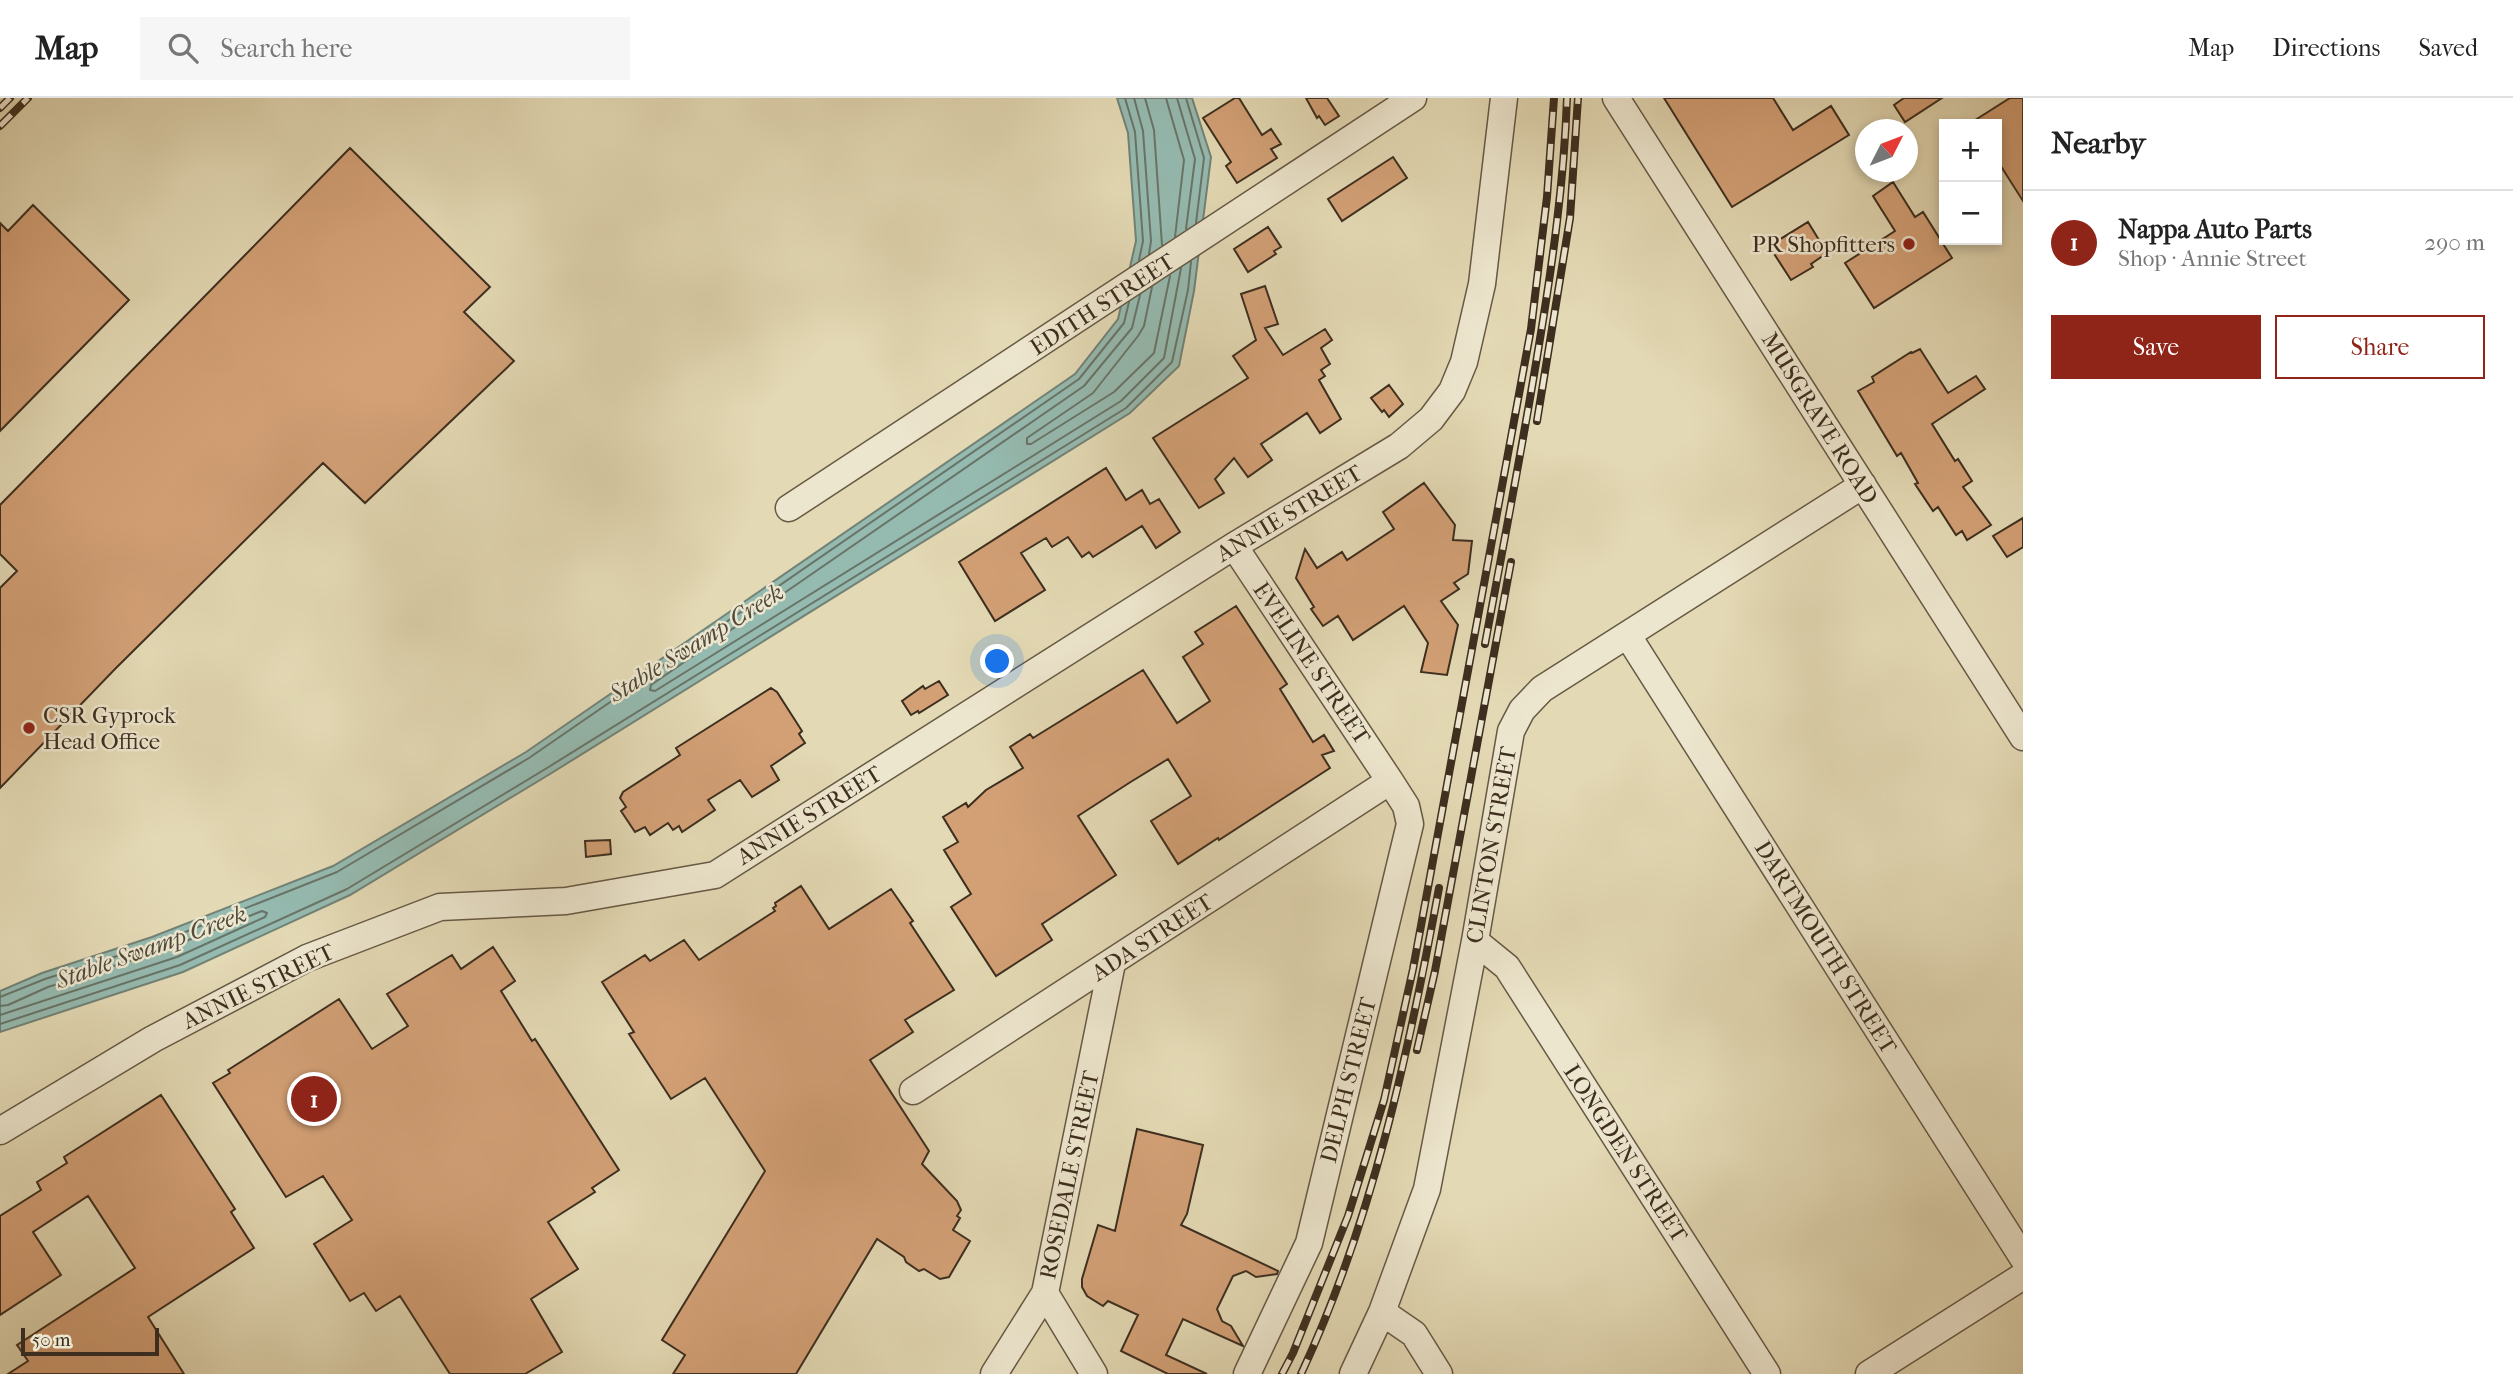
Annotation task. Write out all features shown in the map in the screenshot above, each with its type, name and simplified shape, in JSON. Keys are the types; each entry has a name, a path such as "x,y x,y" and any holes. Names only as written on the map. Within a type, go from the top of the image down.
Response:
{"street":[{"name":"EDITH STREET","path":"789,508 1413,98"},
{"name":"ANNIE STREET","path":"0,1131 153,1039 307,958 440,907 566,901 715,875 1234,546 1399,446 1431,419 1452,391 1464,362 1482,284 1504,98"},
{"name":"MUSGRAVE ROAD","path":"1616,98 2023,737"},
{"name":"CLINTON STREET","path":"1353,1374 1382,1312 1427,1189 1475,941 1511,731 1522,710 1542,689 1863,485"},
{"name":"EVELINE STREET","path":"1234,546 1390,781"},
{"name":"DARTMOUTH STREET","path":"1628,636 2023,1258"},
{"name":"ADA STREET","path":"913,1091 1390,781"},
{"name":"DELPH STREET","path":"1247,1374 1309,1243 1410,824 1406,806 1390,781"},
{"name":"LONGDEN STREET","path":"1475,941 1507,967 1767,1374"},
{"name":"ROSEDALE STREET","path":"994,1374 1045,1293 1112,962"},
{"path":"1869,1374 2023,1276"},
{"path":"1045,1293 1094,1374"},
{"path":"1382,1312 1414,1334 1439,1374"}],"water":[{"name":"Stable Swamp Creek","path":"1117,98 1192,98 1211,157 1194,291 1179,366 1130,413 550,774 350,895 183,972 0,1032 0,991 42,973 152,937 333,866 526,752 1075,374 1118,319 1136,241 1128,133"}],"building":[{"path":"1239,98 1262,135 1271,129 1281,144 1271,149 1277,158 1237,183 1226,166 1231,162 1203,118"},
{"path":"1306,98 1327,98 1339,116 1325,125 1319,116 1317,118"},
{"path":"1664,98 1773,98 1793,130 1831,106 1849,135 1732,207"},
{"path":"1904,98 1942,98 1910,119 1903,119 1894,105"},
{"path":"2010,98 2023,98 2023,201 2002,168 2002,119 1977,119"},
{"path":"350,148 490,287 464,312 514,361 365,503 323,463 116,668 0,788 0,588 17,571 0,554 0,505"},
{"path":"1393,157 1407,178 1342,221 1328,199"},
{"name":"PR Shopfitters","path":"1893,182 1915,217 1923,212 1939,237 1939,245 1944,245 1952,258 1874,308 1845,263 1895,231 1873,196"},
{"path":"33,205 129,300 0,431 0,223 8,231"},
{"path":"1808,222 1827,253 1811,264 1813,267 1791,280 1769,246"},
{"path":"1268,227 1281,247 1274,251 1276,254 1248,272 1234,249"},
{"path":"1265,286 1278,324 1265,328 1283,355 1325,329 1332,340 1321,348 1330,364 1321,370 1325,376 1319,380 1341,419 1320,433 1307,413 1261,444 1272,460 1248,477 1234,458 1215,479 1224,493 1199,508 1153,438 1248,378 1233,356 1256,340 1241,294"},
{"path":"1920,349 1948,393 1976,376 1985,389 1932,424 1955,461 1958,459 1972,481 1963,487 1991,525 1967,540 1962,531 1956,535 1938,507 1933,511 1915,484 1918,483 1901,453 1897,456 1858,391 1874,382 1872,377"},
{"path":"1389,385 1403,404 1389,417 1371,398"},
{"path":"1106,468 1126,500 1142,490 1150,504 1159,499 1180,532 1156,548 1142,526 1093,557 1089,552 1082,557 1068,537 1052,547 1046,538 1021,553 1045,590 995,621 959,562"},
{"path":"1424,483 1455,525 1453,540 1472,541 1468,574 1454,583 1459,589 1441,601 1458,625 1447,675 1421,672 1428,643 1404,606 1353,640 1338,616 1323,626 1311,609 1314,607 1296,578 1305,549 1317,568 1342,552 1347,560 1394,529 1383,512"},
{"path":"2023,518 2023,547 2007,557 1993,536"},
{"path":"1236,606 1287,684 1280,689 1313,742 1324,735 1334,751 1322,755 1330,768 1178,864 1151,821 1191,796 1168,759 1129,783 1078,816 1116,875 1042,924 1052,940 996,976 951,907 971,894 944,850 958,842 943,817 966,803 968,807 986,790 1023,768 1010,747 1030,734 1033,738 1143,670 1177,723 1210,701 1183,657 1203,644 1195,632"},
{"path":"939,681 948,695 911,715 902,701 923,686 925,689"},
{"path":"771,688 777,692 802,731 799,734 805,743 771,766 779,780 752,797 740,780 708,800 715,810 682,832 679,826 673,830 668,823 650,835 645,827 635,832 621,811 626,807 620,798 623,792 680,755 676,748"},
{"path":"610,840 611,854 586,857 585,841"},
{"path":"801,886 829,929 891,889 954,990 905,1020 913,1032 870,1060 929,1151 922,1164 957,1201 961,1210 957,1216 960,1218 953,1230 970,1241 949,1277 940,1279 924,1269 919,1271 877,1239 796,1374 673,1374 685,1355 662,1340 765,1171 705,1078 671,1099 629,1034 634,1032 602,982 645,955 650,961 684,940 699,960 775,911 775,903"},
{"path":"493,947 515,981 501,991 619,1170 592,1188 595,1192 548,1222 578,1269 531,1299 562,1352 525,1374 450,1374 400,1296 376,1311 364,1293 350,1301 314,1244 352,1220 323,1176 286,1197 213,1083 230,1073 228,1070 339,999 372,1049 408,1026 387,994 452,955 461,969"},
{"path":"161,1095 235,1209 231,1212 254,1248 148,1317 184,1374 8,1374 28,1361 17,1345 135,1268 88,1196 33,1232 61,1275 0,1315 0,1216 41,1190 37,1182 67,1163 64,1157"},
{"path":"1137,1129 1203,1145 1187,1214 1181,1225 1278,1271 1277,1274 1256,1277 1246,1271 1233,1276 1217,1309 1222,1321 1231,1326 1243,1346 1183,1319 1166,1355 1207,1374 1168,1374 1121,1351 1138,1315 1108,1301 1103,1306 1087,1296 1082,1287 1098,1225 1115,1231"}],"railway":[{"path":"0,108 10,98"},
{"path":"0,126 28,98"},
{"path":"1282,1374 1348,1216 1384,1100 1413,969 1531,329 1547,197 1554,98"},
{"path":"1485,644 1548,288 1560,193 1567,98"},
{"path":"1537,421 1570,218 1578,98"},
{"path":"1417,1050 1435,971 1511,562"},
{"path":"1301,1374 1349,1257 1368,1197 1401,1075 1439,888"}],"place":[{"name":"PR Shopfitters","path":"1909,244"},
{"name":"CSR Gyprock Head Office","path":"29,728"},
{"name":"Nappa Auto Parts","path":"314,1099"}]}
